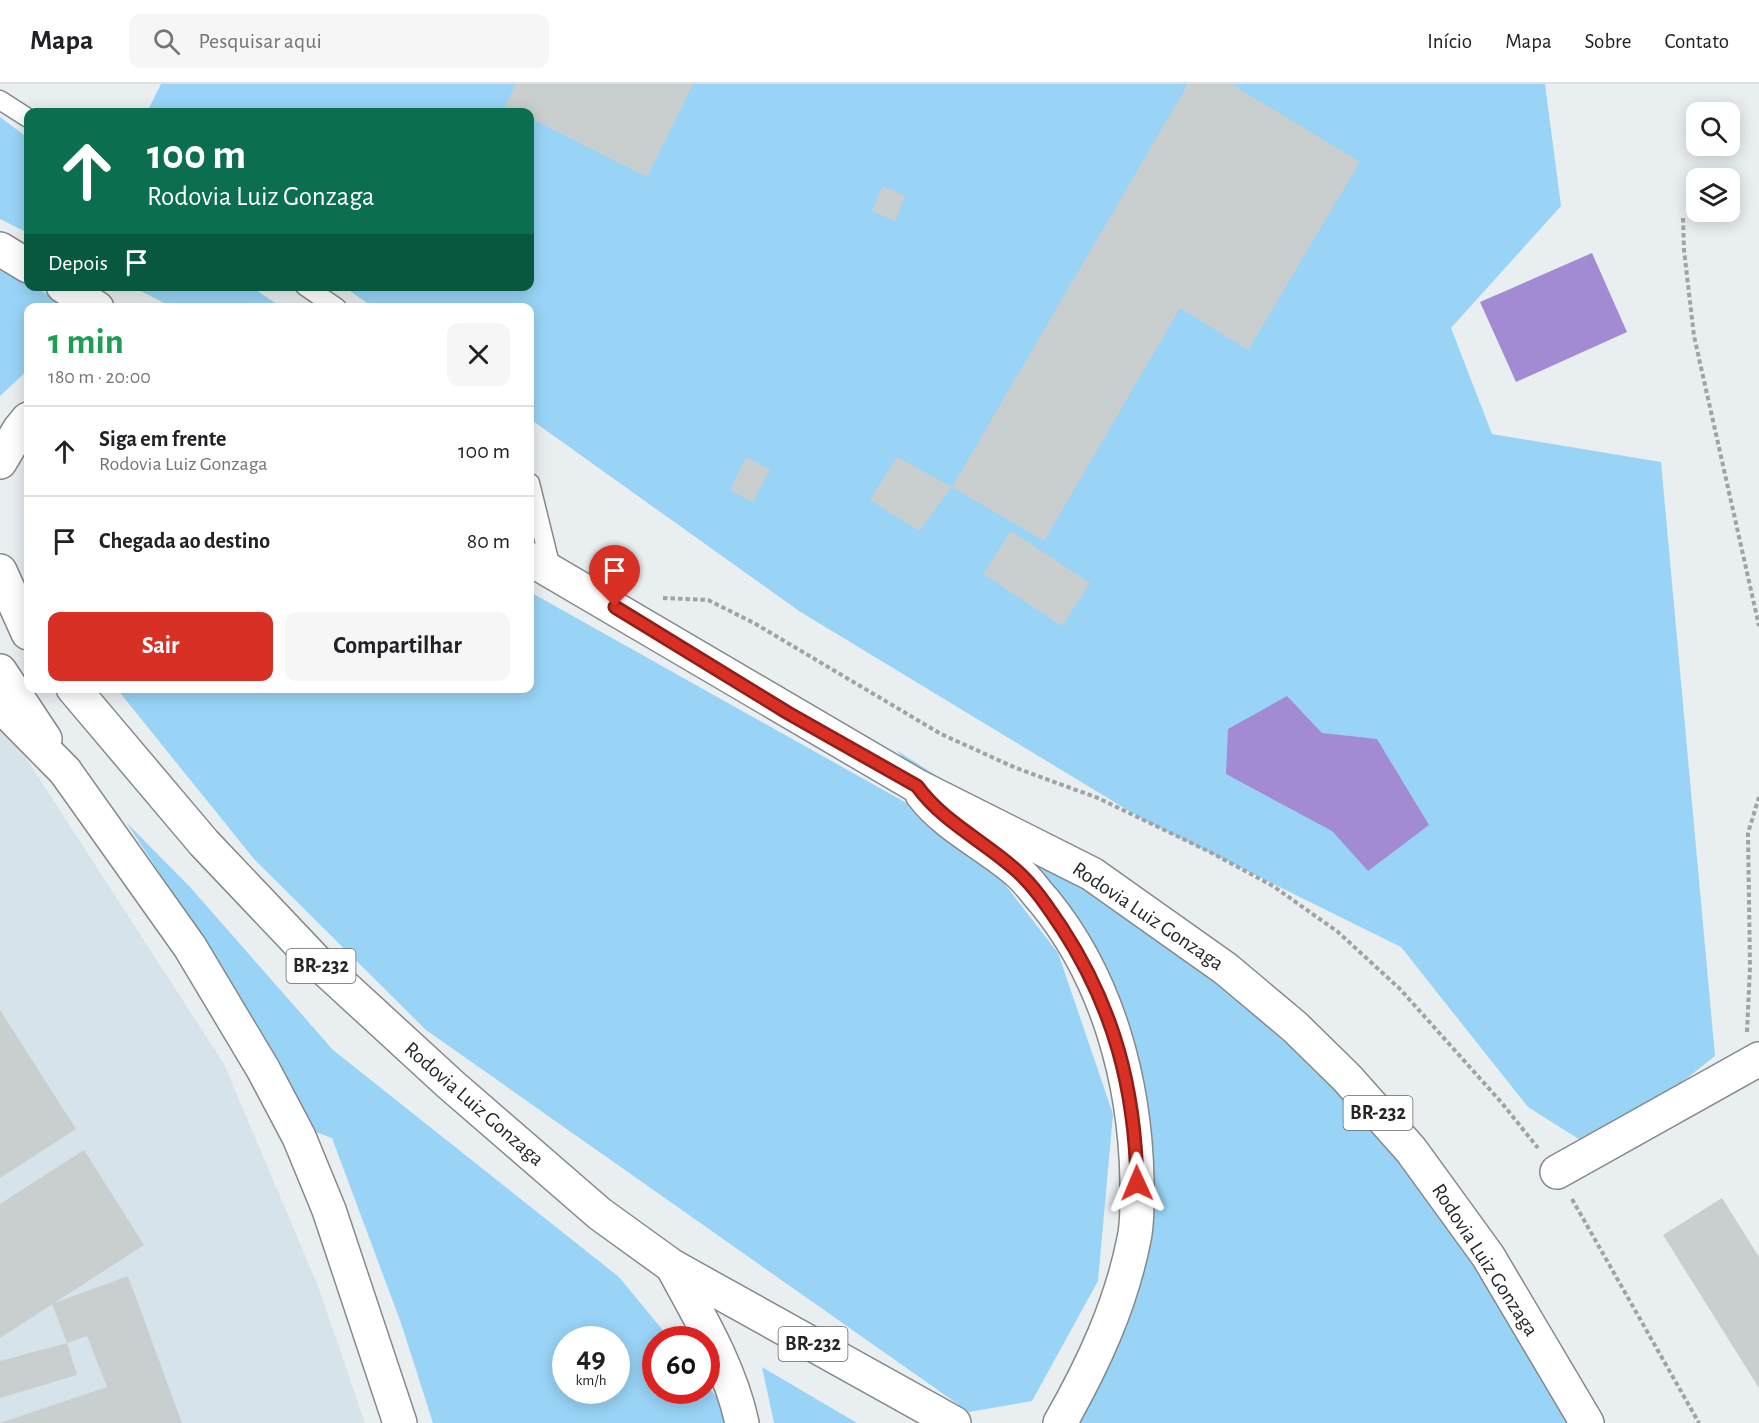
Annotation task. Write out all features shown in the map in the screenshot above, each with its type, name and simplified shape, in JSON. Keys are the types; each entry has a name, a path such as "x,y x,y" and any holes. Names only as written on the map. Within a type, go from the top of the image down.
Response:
{"main road":[{"path":"0,249 24,264"},
{"path":"71,291 89,303"},
{"path":"0,462 24,424"},
{"name":"Rodovia Luiz Gonzaga","path":"541,566 615,607 788,713 917,786 1092,873 1226,969 1295,1027 1347,1078 1411,1150 1488,1256 1587,1423"},
{"path":"0,571 24,626"},
{"path":"0,604 24,631"},
{"path":"0,670 65,771 190,947 263,1069 299,1137 329,1210 400,1423"},
{"name":"Rodovia Luiz Gonzaga","path":"77,693 204,843 315,960 450,1084 600,1214 672,1266 954,1423"},
{"path":"0,705 65,771"},
{"path":"917,786 930,804 1019,872 1046,904 1077,951 1106,1007 1124,1070 1136,1149 1135,1238 1109,1327 1087,1377 1066,1412"},
{"path":"1557,1172 1752,1063"},
{"path":"672,1266 707,1331 736,1398 742,1423"}],"lane":[{"path":"0,100 24,115"},
{"path":"312,291 330,303"},
{"path":"534,513 541,566"}],"path":[{"path":"1683,218 1684,250 1694,336 1759,626"},
{"path":"615,607 658,598 708,600 754,623 941,734 1016,768 1098,798 1210,852 1273,886 1338,932 1400,989 1501,1102 1557,1172 1633,1311 1699,1423"},
{"path":"1752,1063 1748,833 1759,796"}],"shaded area":[{"path":"161,84 1545,84 1561,206 1451,328 1492,434 1661,462 1715,1056 1596,1150 1528,1107 1401,947 1144,820 799,611 534,422 534,303 367,303 350,291 534,291 534,108 149,108"},
{"path":"0,117 24,135 24,231 0,219"},
{"path":"1592,253 1627,332 1516,382 1480,302"},
{"path":"0,265 24,280 24,291 41,291 62,303 24,303 24,374 0,396"},
{"path":"141,291 258,291 275,303 164,303"},
{"path":"534,594 969,838 1058,953 1113,1114 1098,1281 1032,1401 969,1412 426,1030 254,859 120,693 534,693"},
{"path":"1287,696 1322,733 1377,739 1429,825 1368,871 1332,831 1226,774 1228,729"},
{"path":"4,724 224,1064 318,1286 365,1423 0,1423 0,726"},
{"path":"896,750 1092,874 1226,969 1538,1307 1599,1423 1073,1423 1122,1283 1124,1069 1046,904"},
{"path":"126,822 190,887 333,1050 619,1277 659,1326 642,1326 642,1404 719,1404 726,1423 433,1423 401,1323 332,1138 310,1130 201,936"},
{"path":"762,1367 857,1423 774,1423"}],"building":[{"path":"516,84 693,84 647,177 534,120 534,108 505,106"},
{"path":"1188,84 1231,84 1360,162 1248,350 1180,308 1044,541 952,487"},
{"path":"883,186 905,196 895,221 872,211"},
{"path":"746,457 770,470 753,502 730,490"},
{"path":"897,457 952,487 919,531 870,500"},
{"path":"1011,531 1090,583 1062,626 983,574"},
{"path":"0,1010 76,1129 0,1178"},
{"path":"84,1150 144,1245 0,1338 0,1204"},
{"path":"1722,1198 1759,1257 1759,1388 1663,1235"},
{"path":"128,1276 182,1423 0,1423 107,1387 87,1336 67,1343 52,1304"},
{"path":"67,1343 77,1375 0,1398 0,1361"}],"route":[{"path":"615,607 788,713 917,786 930,804 1019,872 1046,904 1077,951 1106,1007 1124,1070 1136,1149 1137,1183"}]}
